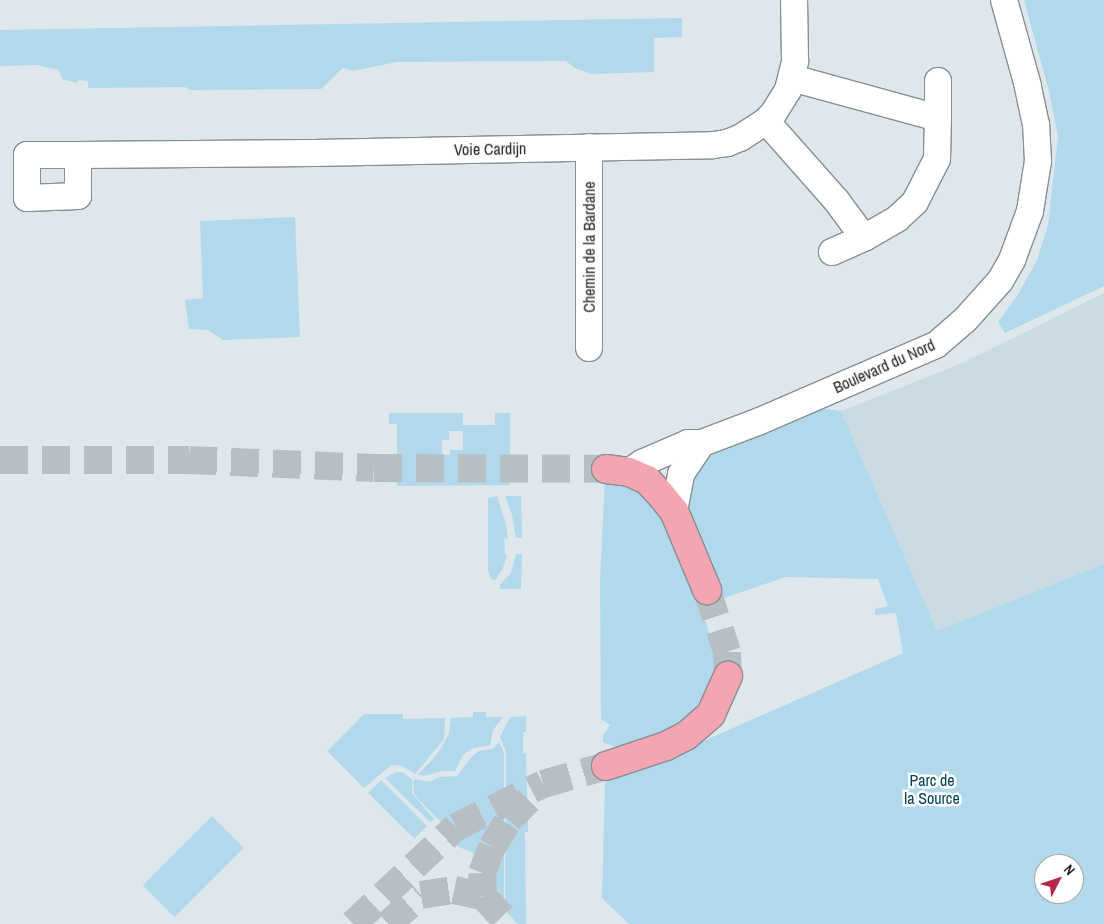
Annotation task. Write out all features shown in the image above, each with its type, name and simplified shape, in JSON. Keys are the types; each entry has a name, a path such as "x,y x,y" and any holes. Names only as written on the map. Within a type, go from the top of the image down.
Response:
{"main road":[{"path":"617,470 647,480 674,511 707,590"},
{"path":"606,766 666,746 686,736 711,714 728,676"}],"street":[{"name":"Voie Cardijn","path":"78,154 323,153 713,145 740,138 766,121 781,102 792,78 795,61 794,0"},
{"name":"Boulevard du Nord","path":"617,470 642,463 688,443 702,443 760,421 936,345 965,320 1000,280 1012,260 1030,211 1038,162 1036,125 1028,86 1004,0"},
{"path":"792,78 938,118"},
{"path":"832,252 864,238 898,218 914,202 937,159 938,81"},
{"path":"766,121 836,200 864,238"},
{"name":"Chemin de la Bardane","path":"588,147 589,348"},
{"path":"674,511 681,474 702,443"}],"shaded area":[{"path":"1104,293 1104,564 937,631 841,411 962,363"}],"green space":[{"path":"1024,0 1104,0 1104,286 1005,333 998,322 1019,293 1037,260 1048,225 1058,137 1049,91"},
{"path":"682,18 682,37 654,38 654,72 591,74 575,68 566,61 397,62 353,71 343,68 321,89 190,90 185,87 88,88 88,81 78,80 77,83 62,79 59,70 37,65 0,66 0,30"},
{"path":"295,217 300,337 223,340 208,330 189,329 185,300 203,298 200,221"},
{"name":"Parc de la Source","path":"819,408 841,411 937,631 1104,564 1104,924 629,924 602,898 605,782 640,769 903,653 896,613 875,615 875,609 888,606 878,579 786,577 721,599 691,523 686,506 686,489 705,454"},
{"path":"389,413 463,413 463,425 495,425 495,413 510,413 510,485 397,486 397,424 389,424","holes":["449,431 463,431 463,450 450,450 450,455 442,455 442,440 449,440"]},
{"path":"605,476 630,482 662,511 698,594 712,644 716,669 713,687 690,720 625,751 603,742 603,735 610,725 601,719 600,582"},
{"path":"497,496 506,525 508,539 504,538 505,554 507,555 503,568 496,579 492,580 488,571 488,498"},
{"path":"505,496 521,496 522,538 516,538 512,515"},
{"path":"516,554 522,554 521,589 500,589 500,585 511,573"},
{"path":"473,712 486,712 486,717 503,717 493,730 490,745 471,749 463,755 455,771 442,771 424,776 418,774 435,757 444,743 449,733 451,718 473,717"},
{"path":"364,714 403,714 403,719 445,718 444,739 415,774 402,766 391,765 364,788 327,751"},
{"path":"526,716 526,732 523,732 523,753 526,753 528,829 528,832 525,832 526,924 518,924 505,911 506,752 500,737 510,717"},
{"path":"499,742 504,753 504,899 494,884 489,864 480,870 478,855 459,847 453,842 448,829 414,793 413,783 414,779 430,782 439,777 457,776 472,756 479,751 493,749"},
{"path":"396,772 402,772 412,779 412,793 434,819 430,822 385,778"},
{"path":"381,780 427,826 414,839 368,793"},
{"path":"212,816 244,848 175,917 143,885"}],"tunnel":[{"path":"0,460 189,460 374,468 606,469"},
{"path":"707,590 727,652 728,676"},
{"path":"353,924 456,827 543,784 606,766"},
{"path":"483,896 482,873 492,847 509,820 534,794"},
{"path":"388,924 421,895 454,890 483,896"},
{"path":"483,896 509,924"}]}
